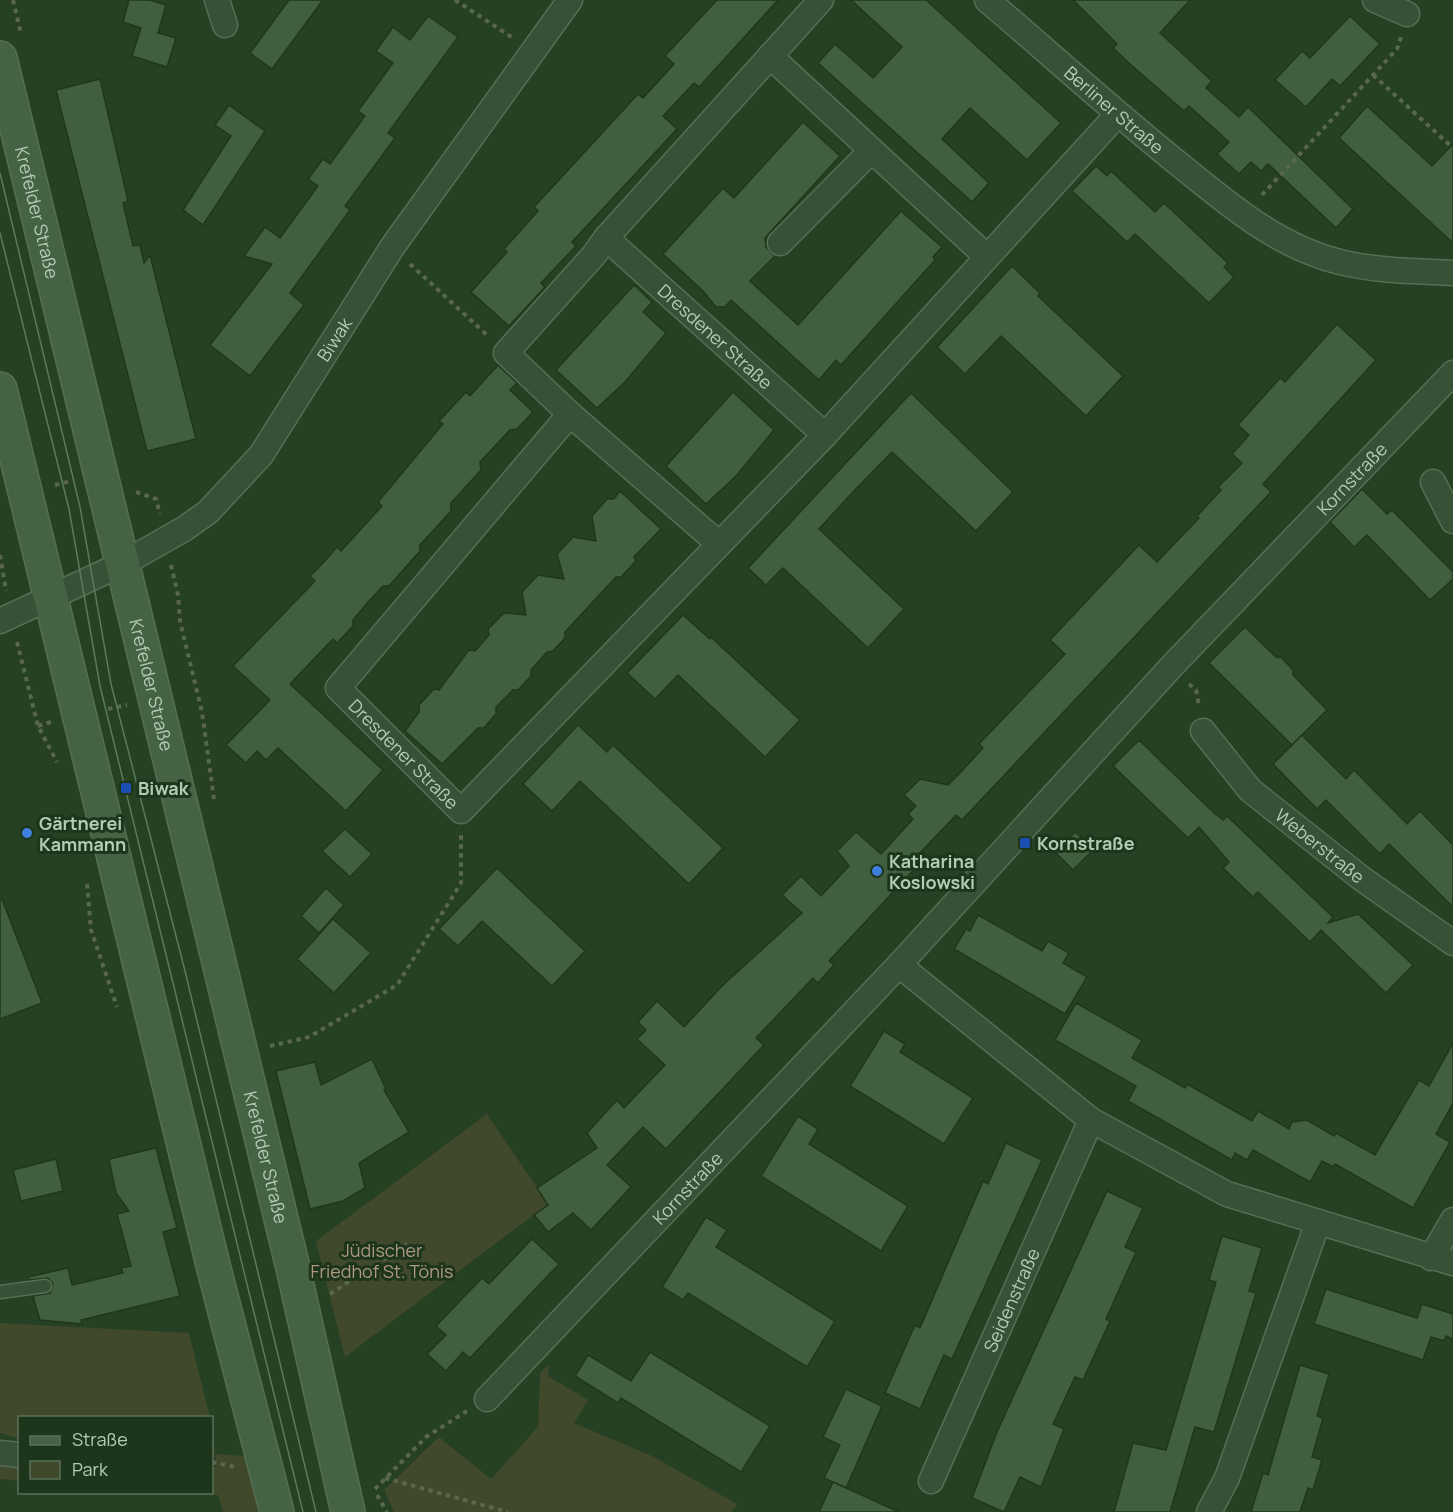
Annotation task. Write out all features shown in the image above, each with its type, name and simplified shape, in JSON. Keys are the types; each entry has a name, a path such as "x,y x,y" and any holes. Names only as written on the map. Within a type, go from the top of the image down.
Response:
{"main road":[{"name":"Krefelder Straße","path":"0,58 291,1257 348,1512"},
{"path":"0,389 214,1269 254,1460 277,1512"}],"street":[{"path":"217,0 225,26"},
{"name":"Biwak","path":"0,621 124,563 184,529 207,512 261,455 393,246 570,0"},
{"path":"719,544 570,414 506,353 594,255 606,238 821,0"},
{"name":"Berliner Straße","path":"987,0 1117,115 1243,215 1284,242 1340,262 1400,271 1453,273"},
{"path":"1375,0 1407,14"},
{"path":"770,56 986,256"},
{"name":"Dresdener Straße","path":"570,414 338,688 461,811 825,435 1117,115"},
{"path":"780,243 871,151"},
{"name":"Dresdener Straße","path":"606,238 825,435"},
{"name":"Kornstraße","path":"487,1399 899,965 1172,666 1453,373"},
{"path":"1432,482 1453,522"},
{"name":"Weberstraße","path":"1203,731 1250,790 1361,878 1453,943"},
{"path":"899,965 1091,1120 1227,1194 1442,1260 1453,1220"},
{"name":"Seidenstraße","path":"931,1481 1091,1120"},
{"path":"1209,1512 1227,1478 1318,1222"},
{"path":"0,1453 18,1455"}],"lane":[{"path":"0,1292 45,1286"}],"path":[{"path":"455,0 533,52"},
{"path":"1243,215 1397,49 1407,14"},
{"path":"1373,75 1453,148"},
{"path":"393,246 506,353"},
{"path":"25,493 101,473"},
{"path":"1172,666 1196,690 1203,731"},
{"path":"38,726 197,688"},
{"path":"261,1049 309,1037 397,986 461,883 461,811"},
{"path":"322,1300 407,1244"},
{"path":"374,1489 426,1437 487,1399"},
{"path":"213,1462 254,1460"},
{"path":"385,1478 508,1512"}],"green space":[{"name":"Jüdischer Friedhof St. Tönis","path":"487,1114 548,1204 345,1357 316,1241"},
{"path":"0,1323 189,1333 210,1416 18,1416 18,1439 0,1433"},
{"path":"549,1364 548,1376 588,1400 574,1423 652,1456 737,1504 732,1512 394,1512 384,1490 439,1437 491,1479 538,1427 540,1373"},
{"path":"213,1437 215,1454 246,1456 258,1512 223,1512 218,1495 202,1494 213,1494 215,1455 213,1454"},
{"path":"0,1466 18,1466 18,1481 0,1479"}],"building":[{"path":"129,0 150,0 166,5 158,33 176,38 167,67 132,56 141,28 123,22"},
{"path":"289,0 323,0 272,69 250,53"},
{"path":"717,0 778,0 699,87 694,83 663,116 677,129 572,242 576,246 541,283 545,287 509,326 471,292 507,252 504,249 538,211 534,207 638,94 643,98 674,64 665,56"},
{"path":"851,0 926,0 1061,123 1027,160 970,108 942,139 989,183 972,202 818,63 835,44 873,78 902,47"},
{"path":"1073,0 1190,0 1160,33 1212,81 1206,88 1239,117 1248,107 1353,209 1336,228 1268,164 1261,171 1251,162 1239,174 1217,154 1229,142 1189,106 1184,111 1131,65 1113,48 1117,44"},
{"path":"428,16 458,37 388,133 395,138 345,206 350,210 290,293 304,305 250,376 210,345 272,264 244,256 265,227 280,238 318,186 308,179 323,159 330,164 365,116 358,111 393,63 376,51 393,27 410,40"},
{"path":"1350,16 1380,44 1340,86 1332,79 1306,107 1275,80 1302,51 1310,58"},
{"path":"100,79 128,201 123,203 133,246 140,245 144,263 150,255 196,439 147,451 56,90"},
{"path":"229,105 265,131 203,225 183,210 231,136 215,125"},
{"path":"1367,106 1432,166 1453,144 1453,243 1339,138"},
{"path":"803,122 840,156 765,238 766,247 775,256 750,281 798,325 901,211 942,247 933,257 935,260 841,365 836,360 819,380 731,300 725,307 716,307 703,291 663,254 723,188 734,198"},
{"path":"1096,166 1107,176 1111,171 1155,212 1164,203 1228,263 1224,267 1234,277 1209,303 1135,234 1127,242 1072,191"},
{"path":"1012,266 1040,293 1038,296 1123,376 1086,416 1001,336 965,374 937,347"},
{"path":"634,285 652,302 643,312 666,333 625,382 597,408 556,370"},
{"path":"1337,324 1376,360 1263,484 1271,492 962,820 956,815 920,853 925,858 829,961 834,965 818,983 813,978 756,1038 764,1045 666,1149 643,1127 607,1165 631,1187 591,1230 573,1213 548,1232 534,1215 548,1205 537,1188 597,1148 587,1133 617,1100 624,1108 665,1065 637,1039 646,1030 638,1022 657,1001 684,1027 722,986 802,913 782,895 801,876 821,896 849,866 837,851 856,832 881,854 913,819 908,814 916,806 904,795 920,779 948,785 960,773 983,748 979,744 1065,654 1050,640 1139,545 1157,562 1199,518 1197,516 1221,490 1218,487 1242,463 1232,454 1249,435 1238,425 1280,378 1285,382"},
{"path":"498,365 517,383 510,390 533,412 517,429 510,430 480,462 481,470 451,503 451,511 420,545 420,551 389,586 383,586 353,620 353,626 337,643 333,639 290,684 383,770 346,811 278,748 266,760 257,751 246,763 226,745 270,700 233,666 315,581 310,576 337,547 341,551 382,506 378,502 443,424 439,421 466,392 470,396"},
{"path":"733,392 774,430 736,476 706,504 666,466"},
{"path":"911,393 1013,492 976,531 892,452 851,494 819,529 904,609 868,648 783,568 766,585 748,568"},
{"path":"1362,489 1387,514 1392,510 1453,572 1453,579 1430,600 1367,535 1354,547 1330,522"},
{"path":"620,491 661,529 634,557 636,561 621,577 616,577 565,632 565,638 553,651 547,652 531,670 531,676 518,690 513,690 496,707 496,714 484,728 478,728 442,764 405,731 419,712 419,705 434,689 439,690 469,650 475,651 489,635 488,629 504,613 526,615 522,592 538,575 564,579 557,554 573,537 596,541 592,516 607,499 614,499"},
{"path":"683,615 710,639 711,637 800,720 765,757 678,675 655,699 627,673"},
{"path":"1245,627 1277,658 1281,657 1293,670 1293,675 1327,710 1292,745 1209,663"},
{"path":"578,725 607,752 613,745 723,848 689,884 580,781 552,811 523,784"},
{"path":"1302,735 1346,779 1354,770 1407,824 1420,811 1453,845 1453,907 1389,844 1380,854 1326,800 1317,809 1273,764"},
{"path":"1139,740 1213,812 1223,820 1227,816 1333,917 1328,923 1358,914 1413,965 1386,993 1321,930 1310,942 1258,892 1253,897 1223,868 1229,862 1199,827 1188,838 1113,766"},
{"path":"345,829 372,854 350,877 322,851"},
{"path":"1075,832 1094,849 1073,870 1056,853"},
{"path":"497,868 585,951 552,986 482,921 458,946 439,929"},
{"path":"326,888 344,905 319,933 301,916"},
{"path":"2,899 42,1003 0,1019 0,900"},
{"path":"978,915 1042,951 1048,941 1069,953 1063,963 1087,977 1065,1014 954,949 966,929 970,931"},
{"path":"333,919 371,953 334,993 297,959"},
{"path":"1076,1003 1142,1040 1132,1058 1185,1088 1187,1084 1252,1121 1258,1111 1289,1129 1292,1122 1307,1120 1334,1136 1336,1133 1375,1155 1419,1080 1429,1086 1453,1043 1453,1103 1436,1134 1450,1142 1413,1208 1335,1164 1333,1167 1322,1161 1310,1182 1253,1150 1247,1160 1235,1153 1232,1160 1128,1101 1136,1086 1055,1040"},
{"path":"884,1031 905,1044 900,1052 973,1098 944,1144 850,1086"},
{"path":"372,1059 386,1089 384,1090 409,1132 359,1163 365,1188 343,1201 310,1209 276,1071 315,1062 321,1085"},
{"path":"798,1116 818,1129 809,1144 908,1206 881,1251 761,1176"},
{"path":"1006,1143 1042,1160 952,1359 944,1355 920,1409 885,1393 915,1325 920,1328 983,1181 988,1184"},
{"path":"156,1148 177,1228 163,1232 180,1296 81,1320 82,1324 40,1320 33,1296 50,1293 53,1284 48,1278 29,1280 28,1277 68,1268 72,1285 123,1273 121,1268 131,1266 117,1214 129,1211 116,1193 109,1159"},
{"path":"56,1159 63,1191 21,1201 13,1170"},
{"path":"1107,1191 1143,1208 1125,1247 1136,1252 1106,1319 1110,1321 1083,1380 1075,1377 1053,1424 1064,1429 1041,1487 1020,1477 1004,1512 972,1498 997,1432"},
{"path":"706,1217 727,1230 716,1247 835,1321 807,1367 688,1293 683,1300 662,1287"},
{"path":"1222,1236 1262,1248 1249,1291 1256,1293 1214,1432 1195,1427 1170,1512 1114,1512 1133,1443 1166,1450 1216,1282 1209,1280"},
{"path":"532,1239 559,1264 470,1358 463,1352 446,1371 427,1354 446,1335 436,1326 482,1278 489,1284"},
{"path":"1326,1289 1417,1318 1422,1304 1453,1314 1453,1339 1446,1336 1444,1341 1431,1337 1423,1360 1314,1324"},
{"path":"650,1352 770,1426 741,1472 621,1398 618,1403 575,1376 588,1355 631,1381"},
{"path":"1300,1365 1329,1374 1317,1416 1323,1418 1312,1457 1322,1460 1313,1490 1308,1488 1300,1512 1251,1512 1263,1473 1268,1475"},
{"path":"846,1389 882,1406 846,1488 824,1478 840,1445 823,1437"},
{"path":"833,1482 899,1512 819,1512"}],"tram line":[{"path":"0,173 80,507 111,684 184,967 316,1512"},
{"path":"0,233 69,509 100,686 303,1512"}],"place":[{"name":"Biwak","path":"126,788"},
{"name":"Gärtnerei Kammann","path":"27,833"},
{"name":"Kornstraße","path":"1025,843"},
{"name":"Katharina Koslowski","path":"877,871"}]}
